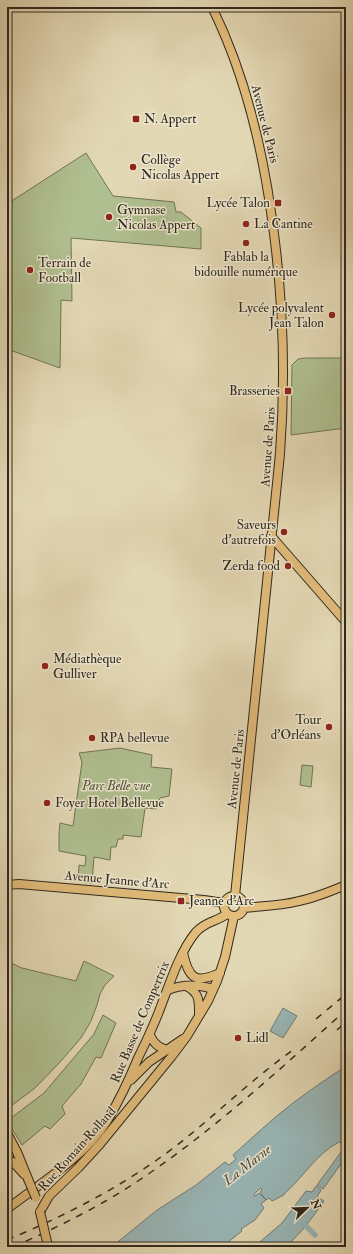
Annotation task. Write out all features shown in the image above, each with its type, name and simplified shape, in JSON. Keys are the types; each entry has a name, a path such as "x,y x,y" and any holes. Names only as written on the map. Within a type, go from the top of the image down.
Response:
{"main road":[{"name":"Avenue de Paris","path":"212,7 233,54 246,91 252,116 267,188 277,260 283,336 283,409 276,492 235,896"},
{"path":"271,536 346,622"},
{"name":"Avenue Jeanne d'Arc","path":"7,885 19,884 209,900 224,903"},
{"path":"244,908 275,906 298,902 346,885"},
{"path":"235,896 241,899 244,908 241,914 231,915 224,909 224,903 228,898 235,896"},
{"name":"Rue Basse de Compertrix","path":"7,1209 65,1165 83,1149 106,1122 127,1085 150,1035 185,948 197,931 205,924 231,915"},
{"name":"Rue Romain Rolland","path":"40,1212 49,1196 91,1155 187,1036 199,1016 220,973 225,957 231,915"},
{"path":"183,953 186,968 197,978 208,978 220,973"},
{"path":"168,990 179,986 198,985 213,989"},
{"path":"186,986 192,989 198,997 199,1016"},
{"path":"150,1035 158,1047 167,1050"},
{"path":"127,1085 149,1062 187,1036"},
{"path":"139,1057 149,1062"},
{"path":"7,1133 17,1152 36,1198 48,1247"},
{"path":"7,1160 13,1162 28,1179"}],"green space":[{"path":"86,153 113,196 174,202 176,212 181,212 201,228 201,249 71,238 72,301 61,300 60,368 7,349 7,204"},
{"path":"346,358 346,428 291,435 292,365 298,359"},
{"name":"Parc Belle vue","path":"120,748 152,755 151,767 172,769 169,796 160,798 156,809 145,808 141,837 123,835 123,839 118,839 116,847 111,847 110,860 94,857 92,883 78,881 79,865 85,866 86,856 59,851 59,834 60,823 73,826 82,762 79,753"},
{"path":"302,765 313,766 311,787 300,785"},
{"path":"7,961 22,968 76,981 84,961 114,976 105,985 100,994 91,1021 81,1038 35,1088 7,1109"},
{"path":"103,1015 116,1023 101,1058 96,1057 81,1084 62,1106 65,1114 50,1129 45,1126 22,1145 7,1121 44,1093 94,1034"}],"water":[{"path":"283,1008 297,1016 283,1038 270,1031"},
{"name":"La Marne","path":"346,1066 346,1157 323,1189 317,1185 344,1148 343,1143 339,1142 323,1153 284,1195 272,1201 269,1198 261,1204 264,1208 255,1220 241,1229 242,1231 222,1247 113,1247 157,1210 196,1185 225,1162 229,1165 236,1159 233,1155 278,1115 306,1093","holes":["261,1188 262,1190 260,1192 266,1200 259,1193 255,1196 254,1194"]},
{"path":"316,1186 321,1190 317,1197 324,1201 311,1220 296,1237 285,1247 254,1247 282,1223 306,1191 312,1192"}],"waterway":[{"path":"301,1221 315,1235"}],"railway":[{"path":"316,1019 346,994"},
{"path":"13,1247 61,1225 93,1208 123,1191 166,1162 219,1121 346,1010"},
{"path":"337,1030 346,1022"},
{"path":"7,1240 73,1210 137,1174 176,1146 265,1071 296,1048"}],"place":[{"name":"N. Appert","path":"136,119"},
{"name":"Collège Nicolas Appert","path":"133,167"},
{"name":"Lycée Talon","path":"278,203"},
{"name":"Gymnase Nicolas Appert","path":"109,217"},
{"name":"La Cantine","path":"246,224"},
{"name":"Fablab la bidouille numérique","path":"246,243"},
{"name":"Terrain de Football","path":"30,270"},
{"name":"Lycée polyvalent Jean Talon","path":"332,315"},
{"name":"Brasseries","path":"288,391"},
{"name":"Saveurs d'autrefois","path":"284,532"},
{"name":"Zerda food","path":"288,566"},
{"name":"Médiathèque Gulliver","path":"45,666"},
{"name":"Tour d'Orléans","path":"329,727"},
{"name":"RPA bellevue","path":"92,738"},
{"name":"Foyer Hotel Bellevue","path":"47,803"},
{"name":"Jeanne d'Arc","path":"181,901"},
{"name":"Lidl","path":"238,1038"}]}
